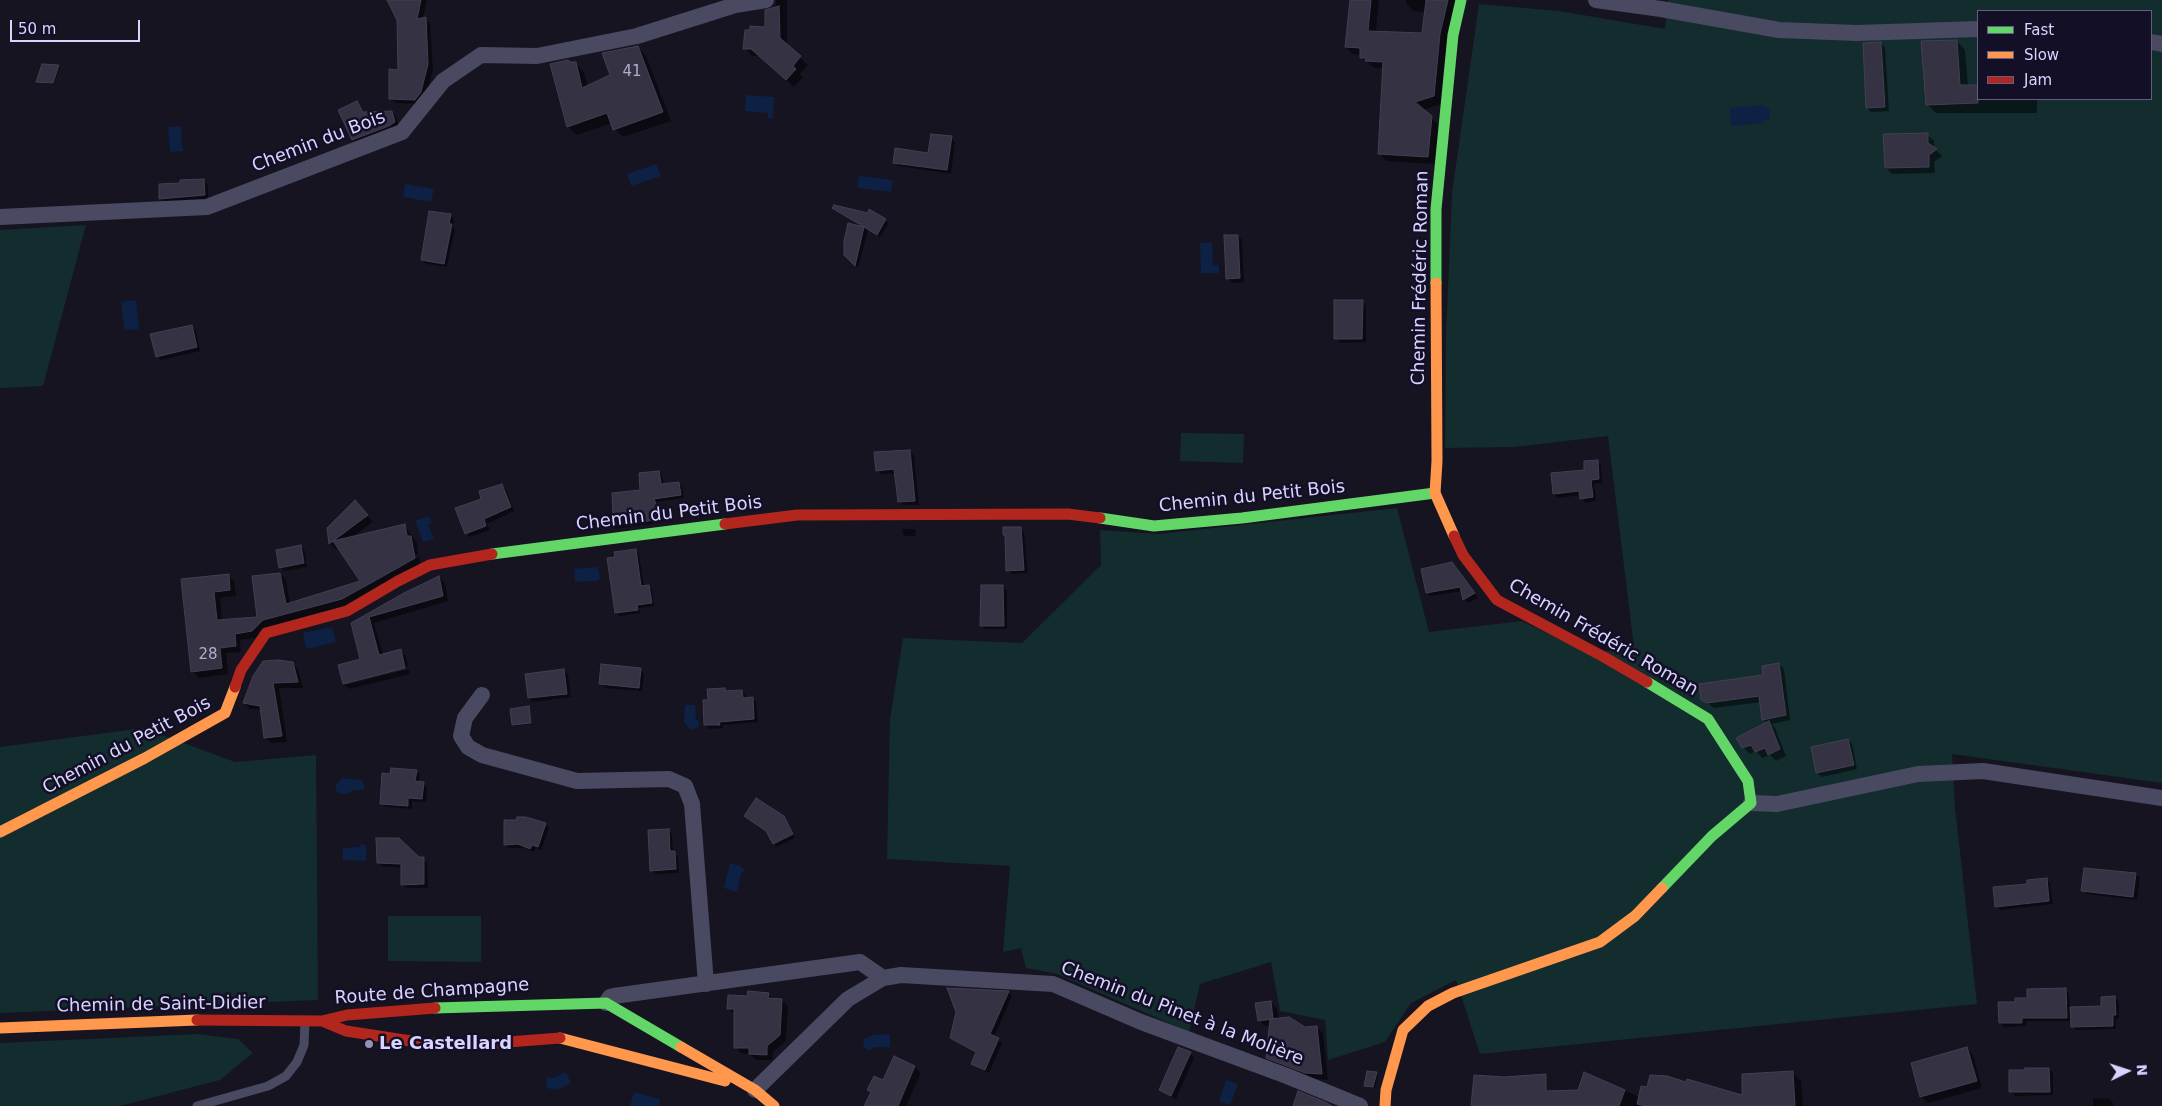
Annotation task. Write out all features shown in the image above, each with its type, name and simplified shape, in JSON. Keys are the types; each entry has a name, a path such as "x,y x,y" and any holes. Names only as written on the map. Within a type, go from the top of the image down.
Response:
{"street":[{"name":"Chemin du Bois","path":"0,217 207,207 402,132 443,81 481,55 537,56 637,36 735,5 766,0"},
{"name":"Chemin Frédéric Roman","path":"1462,0 1453,35 1436,209 1437,461 1435,493 1463,554 1497,600 1604,657 1708,719 1748,782 1751,803"},
{"path":"1596,0 1661,9 1779,30 1857,33 1977,29"},
{"name":"Chemin du Petit Bois","path":"0,832 145,758 226,712 241,670 266,633 347,611 398,581 430,565 456,559 797,515 1068,514 1154,526 1242,518 1435,493"},
{"path":"482,695 465,718 461,736 468,748 482,755 577,781 669,779 685,786 692,804 706,984"},
{"path":"1385,1106 1386,1090 1403,1030 1428,1006 1453,993 1555,960 1600,942 1634,916 1712,836 1751,803 1776,804 1918,774 1983,771 2162,798"},
{"path":"606,1003 610,997 860,962 883,978 848,999 755,1090"},
{"name":"Chemin du Pinet à la Molière","path":"883,978 901,976 1053,984 1141,1022 1287,1076 1360,1106"},
{"name":"Route de Champagne","path":"322,1021 347,1015 459,1006 606,1003 755,1090 774,1106"},
{"name":"Chemin de Saint-Didier","path":"0,1028 196,1020 322,1021"},
{"name":"Route de Champagne","path":"322,1021 346,1031 424,1044 482,1044 557,1037 755,1090"}],"lane":[{"path":"197,1106 268,1086 286,1076 297,1062 304,1044 305,1021"}],"green space":[{"path":"1668,0 2162,0 2162,783 1952,754 1955,807 1977,1004 1480,1054 1456,980 1411,1003 1385,1042 1328,1060 1325,1020 1280,1011 1271,962 1200,984 1189,1032 1057,974 1026,968 1021,948 1003,952 1010,866 887,859 890,719 903,638 1022,643 1101,565 1100,530 1158,534 1397,508 1429,632 1522,621 1590,654 1634,647 1608,436 1514,447 1445,448 1446,334 1452,193 1479,4 1559,11 1665,29"},
{"path":"86,225 43,386 0,388 0,230"},
{"path":"1181,433 1244,434 1243,463 1180,461"},
{"path":"143,728 235,762 316,755 318,1000 0,1013 0,747"},
{"path":"388,916 481,916 481,962 388,961"},
{"path":"198,1034 238,1039 253,1053 220,1080 120,1106 0,1106 0,1043"}],"water":[{"path":"746,95 774,97 773,118 768,118 768,113 745,111"},
{"path":"1763,105 1764,108 1769,107 1770,120 1764,120 1764,123 1731,126 1730,108"},
{"path":"181,126 182,148 184,150 180,153 179,151 170,152 168,127"},
{"path":"656,164 661,176 631,186 627,174"},
{"path":"859,176 893,180 891,192 857,188"},
{"path":"405,184 434,189 431,202 403,197"},
{"path":"1212,242 1213,265 1219,265 1219,273 1201,273 1200,243"},
{"path":"136,300 139,329 125,330 121,302"},
{"path":"429,516 432,523 428,524 434,539 423,542 415,521"},
{"path":"598,567 600,578 597,581 575,582 574,569"},
{"path":"332,627 336,642 306,649 303,633"},
{"path":"685,705 695,705 696,720 698,720 699,727 690,730 684,722"},
{"path":"342,778 362,780 365,787 362,790 340,794 336,790 336,784"},
{"path":"360,844 366,845 366,861 343,860 343,848 360,847"},
{"path":"730,863 742,867 745,871 741,873 737,892 724,888"},
{"path":"890,1034 890,1047 875,1047 869,1051 863,1046 864,1039 873,1035"},
{"path":"566,1072 571,1083 557,1090 546,1088 547,1077 553,1078"},
{"path":"1226,1080 1238,1084 1230,1105 1219,1101"},
{"path":"634,1092 660,1099 659,1106 630,1106"}],"building":[{"path":"387,0 421,0 417,19 426,17 428,64 421,92 415,100 389,99 389,69 398,70 397,20"},
{"path":"1350,0 1371,0 1368,31 1422,33 1426,0 1448,0 1440,34 1434,96 1415,102 1432,116 1428,157 1378,154 1383,62 1365,61 1366,58 1360,58 1360,48 1345,47"},
{"path":"779,6 780,38 801,56 793,66 796,69 786,80 751,49 743,49 745,30 750,30 750,26 765,27 765,10"},
{"path":"1957,40 1960,85 1977,85 1978,103 1926,105 1921,41"},
{"path":"1881,42 1885,107 1866,108 1863,43"},
{"path":"638,46 663,112 613,130 607,113 567,127 550,64 568,60 576,62 582,88 610,75 602,53"},
{"path":"42,64 59,65 53,83 36,82"},
{"path":"357,101 363,112 392,111 395,122 352,140 338,110"},
{"path":"1928,133 1928,143 1937,149 1929,155 1929,167 1885,168 1883,134"},
{"path":"931,134 952,136 947,170 893,163 895,148 928,153"},
{"path":"204,179 205,195 159,199 159,184 180,183 180,180"},
{"path":"834,205 868,213 869,209 886,219 877,235 832,208"},
{"path":"429,211 451,214 449,224 452,224 444,264 421,260"},
{"path":"848,223 864,227 855,266 844,255 844,241"},
{"path":"1224,235 1238,235 1240,278 1226,279"},
{"path":"1334,300 1363,300 1362,339 1334,339"},
{"path":"192,325 197,347 156,357 150,334"},
{"path":"910,450 915,501 898,502 894,469 876,471 874,452"},
{"path":"1598,460 1599,479 1591,480 1593,497 1580,499 1579,491 1553,494 1551,473 1584,470 1584,461"},
{"path":"659,471 661,484 679,482 681,495 654,499 662,519 610,526 609,518 613,517 612,493 640,490 639,473"},
{"path":"502,484 511,507 484,519 486,526 465,534 455,508 481,499 479,491"},
{"path":"355,500 368,515 329,544 327,528"},
{"path":"405,524 407,536 411,536 415,558 342,599 263,620 252,631 235,634 236,646 220,648 222,668 191,672 181,579 229,574 230,590 214,592 217,620 257,617 252,576 280,573 286,604 360,581 333,541"},
{"path":"1003,527 1021,527 1024,570 1006,571"},
{"path":"301,545 304,563 279,568 276,550"},
{"path":"636,549 641,586 649,585 652,603 637,605 638,610 615,613 607,558 615,557 614,552"},
{"path":"1452,562 1475,593 1463,600 1460,587 1426,593 1421,569"},
{"path":"439,576 443,596 369,617 379,655 401,649 405,668 343,684 338,665 360,659 351,623"},
{"path":"981,585 1003,585 1004,626 980,626"},
{"path":"263,661 293,662 298,682 273,683 282,736 264,738 260,706 243,703 253,676"},
{"path":"1779,663 1786,715 1762,720 1759,696 1707,703 1701,700 1699,684 1763,675 1762,666"},
{"path":"601,664 641,668 639,688 599,684"},
{"path":"564,669 567,694 528,698 525,674"},
{"path":"725,688 725,691 742,690 743,698 753,697 754,719 719,722 720,725 704,725 703,700 708,700 707,689"},
{"path":"529,706 531,723 512,725 510,709"},
{"path":"1769,721 1780,749 1768,755 1765,748 1755,752 1751,745 1742,748 1736,738"},
{"path":"1848,739 1854,765 1816,773 1811,747"},
{"path":"391,768 417,770 415,781 424,782 422,799 408,798 408,806 380,804 382,773 390,774"},
{"path":"756,798 784,816 793,834 773,844 766,831 744,816"},
{"path":"517,817 526,817 546,823 538,847 532,845 530,849 518,844 504,845 504,820 516,820"},
{"path":"669,829 670,851 675,851 676,869 650,871 648,830"},
{"path":"376,838 399,838 419,857 424,857 424,884 401,885 401,864 377,863"},
{"path":"2084,868 2136,873 2133,897 2081,891"},
{"path":"2047,878 2049,901 1995,907 1993,887 2027,884 2027,880"},
{"path":"947,988 1009,991 990,1034 999,1038 985,1070 971,1064 976,1052 950,1038 956,1012"},
{"path":"2066,988 2067,1018 2022,1018 2022,1023 1999,1023 1998,1002 2015,1002 2015,998 2027,998 2027,989"},
{"path":"748,991 769,993 768,998 782,999 780,1035 767,1046 767,1055 749,1054 749,1048 734,1048 734,1009 727,1009 728,995 747,996"},
{"path":"2115,996 2116,1015 2113,1015 2113,1026 2071,1027 2070,1007 2101,1006 2101,997"},
{"path":"1271,1001 1273,1019 1258,1021 1255,1003"},
{"path":"1289,1017 1305,1027 1317,1026 1322,1074 1305,1073 1266,1058 1270,1019"},
{"path":"1178,1047 1191,1052 1171,1096 1159,1090"},
{"path":"1967,1047 1977,1081 1920,1097 1911,1063"},
{"path":"894,1056 915,1066 898,1106 864,1106 871,1092 867,1090 874,1076 883,1080"},
{"path":"2025,1068 2049,1068 2050,1092 2009,1092 2009,1070 2025,1070"},
{"path":"1367,1071 1377,1072 1373,1087 1364,1086"},
{"path":"1793,1071 1795,1106 1646,1106 1637,1104 1641,1086 1647,1087 1650,1075 1667,1076 1686,1082 1687,1079 1742,1095 1742,1074"},
{"path":"1584,1072 1625,1090 1619,1106 1471,1106 1474,1075 1504,1077 1546,1074 1546,1091 1578,1090"},
{"path":"1298,1091 1325,1102 1332,1106 1293,1106"}],"traffic: fast":[{"path":"1436,283 1436,209 1453,35 1461,0"},
{"path":"1100,518 1154,526 1242,518 1435,493"},
{"path":"492,554 725,524"},
{"path":"1647,682 1708,719 1748,781 1751,803 1712,836 1662,888"},
{"path":"435,1008 606,1003 681,1047"}],"traffic: slow":[{"path":"1436,283 1437,461 1435,493 1454,536"},
{"path":"0,832 145,758 225,713 235,687"},
{"path":"1385,1106 1386,1090 1403,1030 1428,1006 1453,993 1600,942 1635,916 1662,888"},
{"path":"0,1028 197,1020"},
{"path":"560,1038 725,1081"},
{"path":"681,1047 755,1090 774,1106"}],"traffic: jam":[{"path":"725,524 797,515 1068,514 1100,518"},
{"path":"1454,536 1463,555 1497,600 1647,682"},
{"path":"235,687 241,670 266,633 347,611 398,581 430,565 492,554"},
{"path":"197,1020 322,1021 347,1015 435,1008"},
{"path":"322,1021 346,1031 424,1043 482,1044 560,1038"}],"place":[{"name":"Le Castellard","path":"369,1044"}]}
